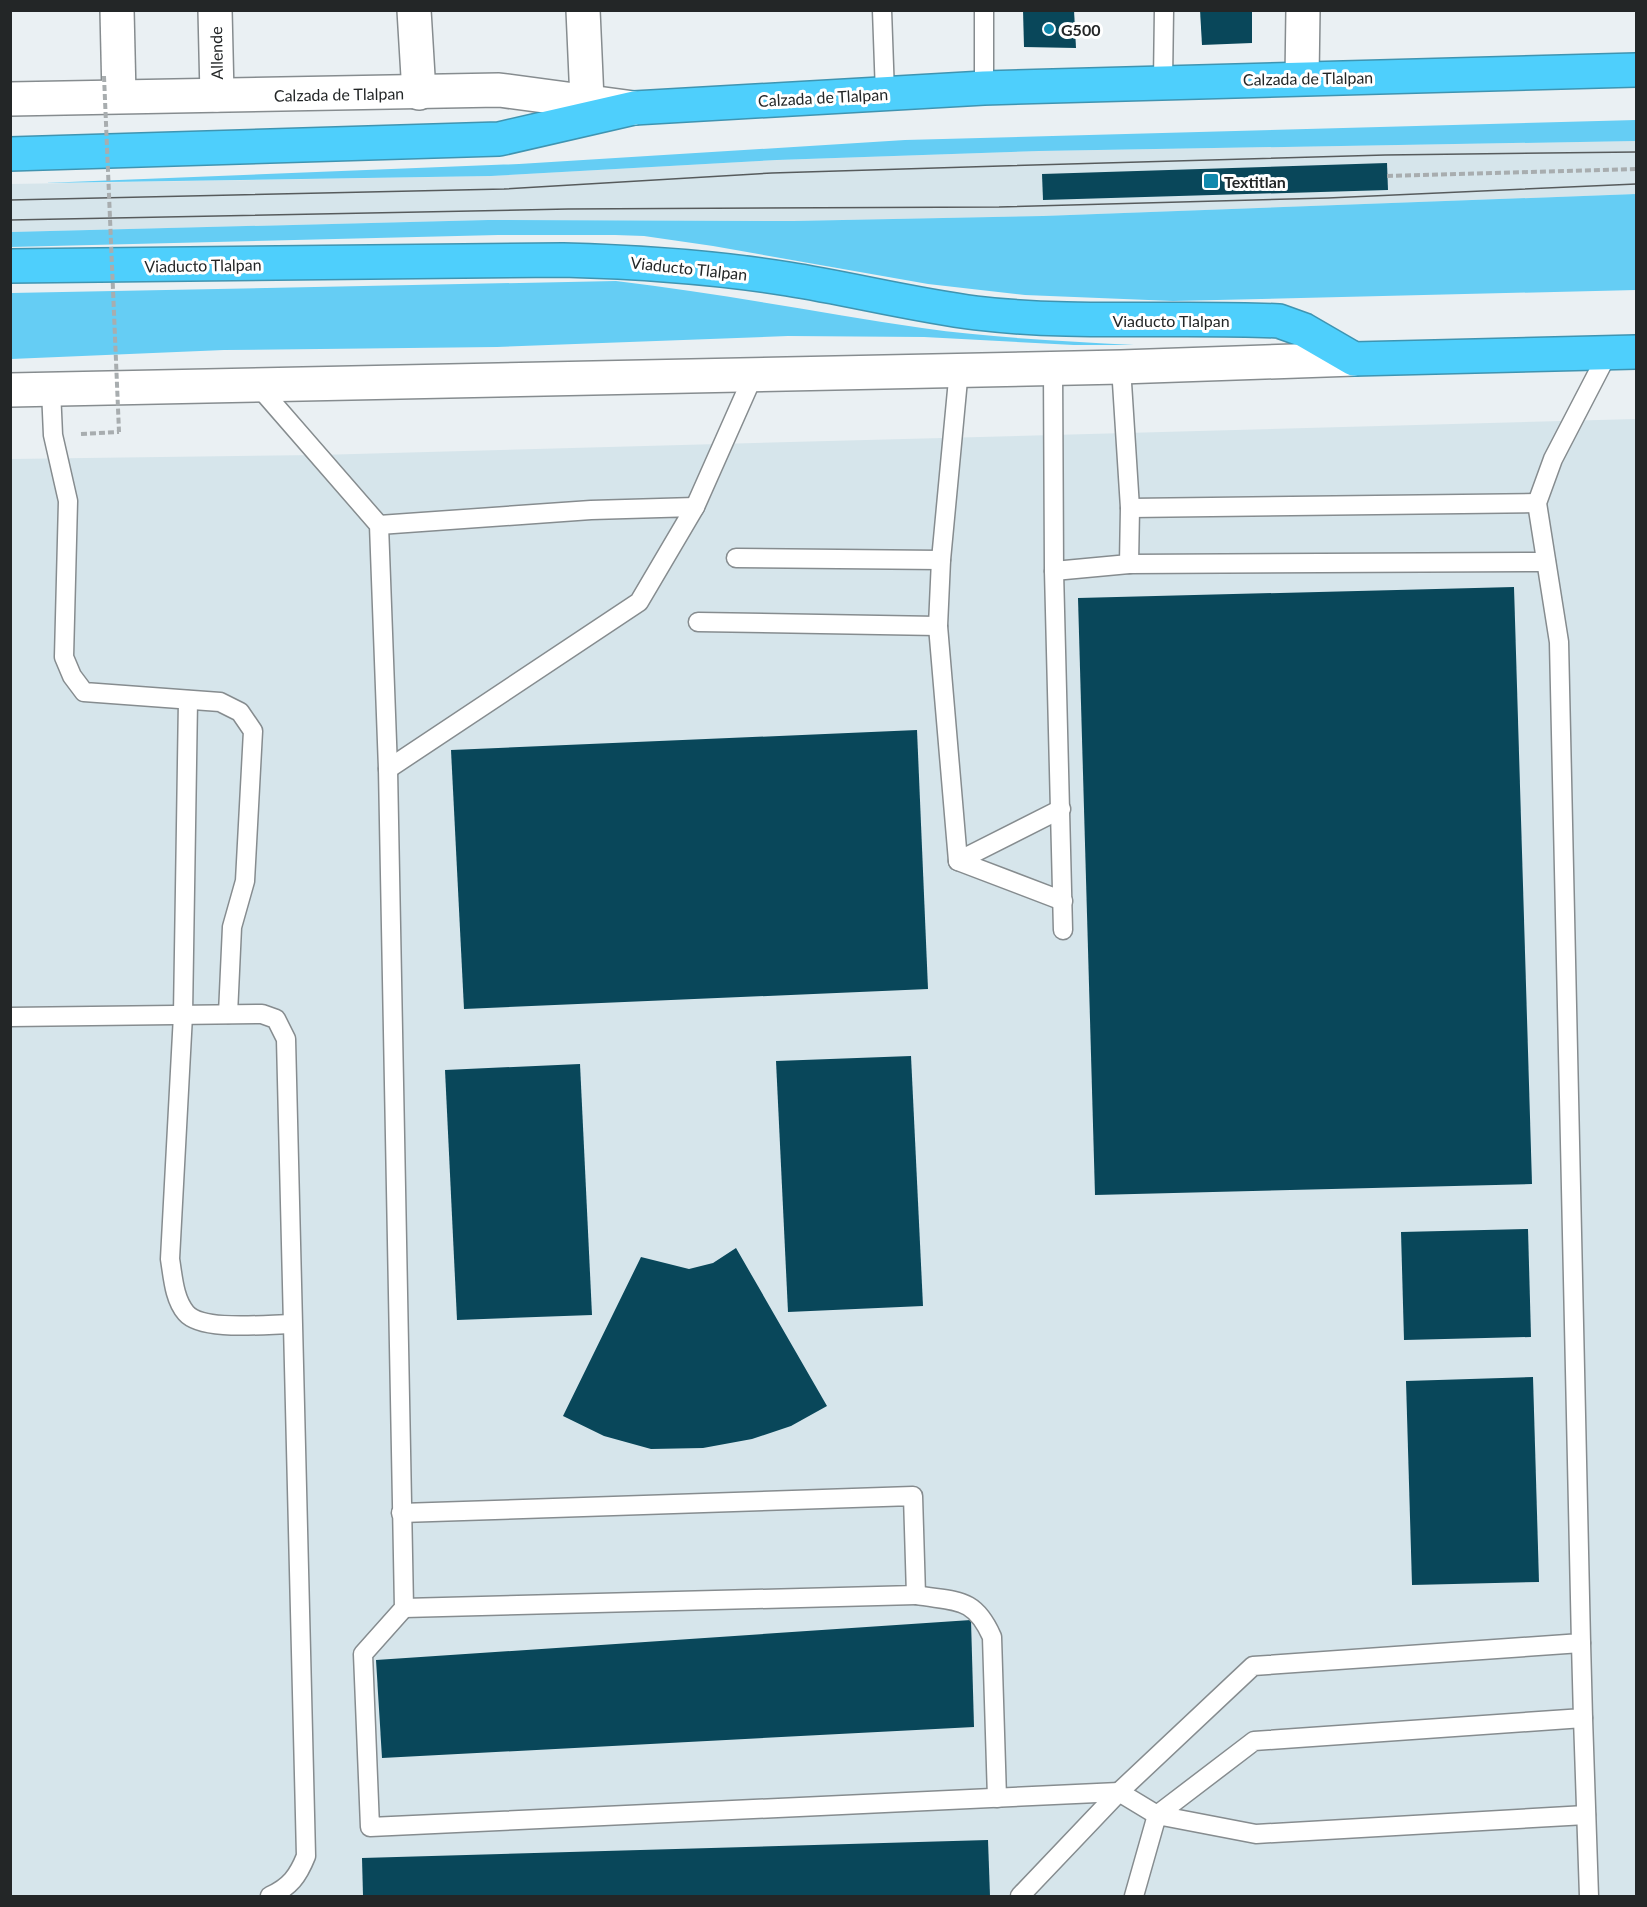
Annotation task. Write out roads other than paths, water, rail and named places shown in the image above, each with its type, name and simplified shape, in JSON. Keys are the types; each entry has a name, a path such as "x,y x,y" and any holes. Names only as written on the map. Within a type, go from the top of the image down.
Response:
{"highway":[{"name":"Calzada de Tlalpan","path":"634,108 984,88 1163,81 1636,70"},
{"path":"10,154 499,139 634,108"},
{"name":"Viaducto Tlalpan","path":"10,266 563,260 635,262 706,267 789,279 977,313 1058,320 1279,321 1304,330 1354,359"},
{"path":"1354,359 1622,352"}],"main road":[{"path":"111,86 117,10"},
{"name":"Allende","path":"215,10 217,95"},
{"path":"414,10 418,93"},
{"path":"583,10 587,100"},
{"path":"1302,78 1303,10"},
{"name":"Calzada de Tlalpan","path":"10,99 111,86 217,95 499,90 634,108"},
{"path":"10,390 1121,367 1354,359"}],"lane":[{"path":"882,10 885,94"},
{"path":"984,10 984,88"},
{"path":"1163,81 1164,10"},
{"path":"1589,1896 1581,1644 1559,642 1537,503 1553,459 1622,352"},
{"path":"1053,367 1054,571 1063,930"},
{"path":"1121,367 1130,508 1129,564"},
{"path":"958,861 938,626 941,560 959,369"},
{"path":"388,769 639,602 695,507 754,374"},
{"path":"258,386 379,525 388,769 404,1608 363,1654 370,1827 1119,1792 1157,1815 1256,1834 1586,1815"},
{"path":"51,390 53,435 68,501 63,630 64,657 72,676 84,692 220,702 240,712 253,730 245,882 232,927 228,1014"},
{"path":"1130,508 1537,503"},
{"path":"379,525 591,510 695,507"},
{"path":"736,558 941,560"},
{"path":"1054,571 1129,564 1546,562"},
{"path":"698,622 938,626"},
{"path":"188,700 183,1015 170,1259 175,1291 187,1314 209,1325 292,1324"},
{"path":"958,861 1061,809"},
{"path":"958,861 1063,901"},
{"path":"10,1017 262,1014 276,1020 286,1040 306,1856 298,1875 287,1888 270,1896"},
{"path":"401,1513 913,1496 916,1595"},
{"path":"404,1608 916,1595 968,1603 984,1618 992,1637 997,1798"},
{"path":"1020,1896 1119,1792 1253,1666 1581,1644"},
{"path":"1134,1896 1157,1815 1254,1742 1583,1718"}],"tram line":[{"path":"10,200 504,189 772,173 1001,166 1385,155 1636,152"},
{"path":"10,220 568,209 999,207 1328,198 1636,184"}],"place":[{"name":"G500","path":"1049,29"},
{"name":"Textitlan","path":"1211,181"}]}
